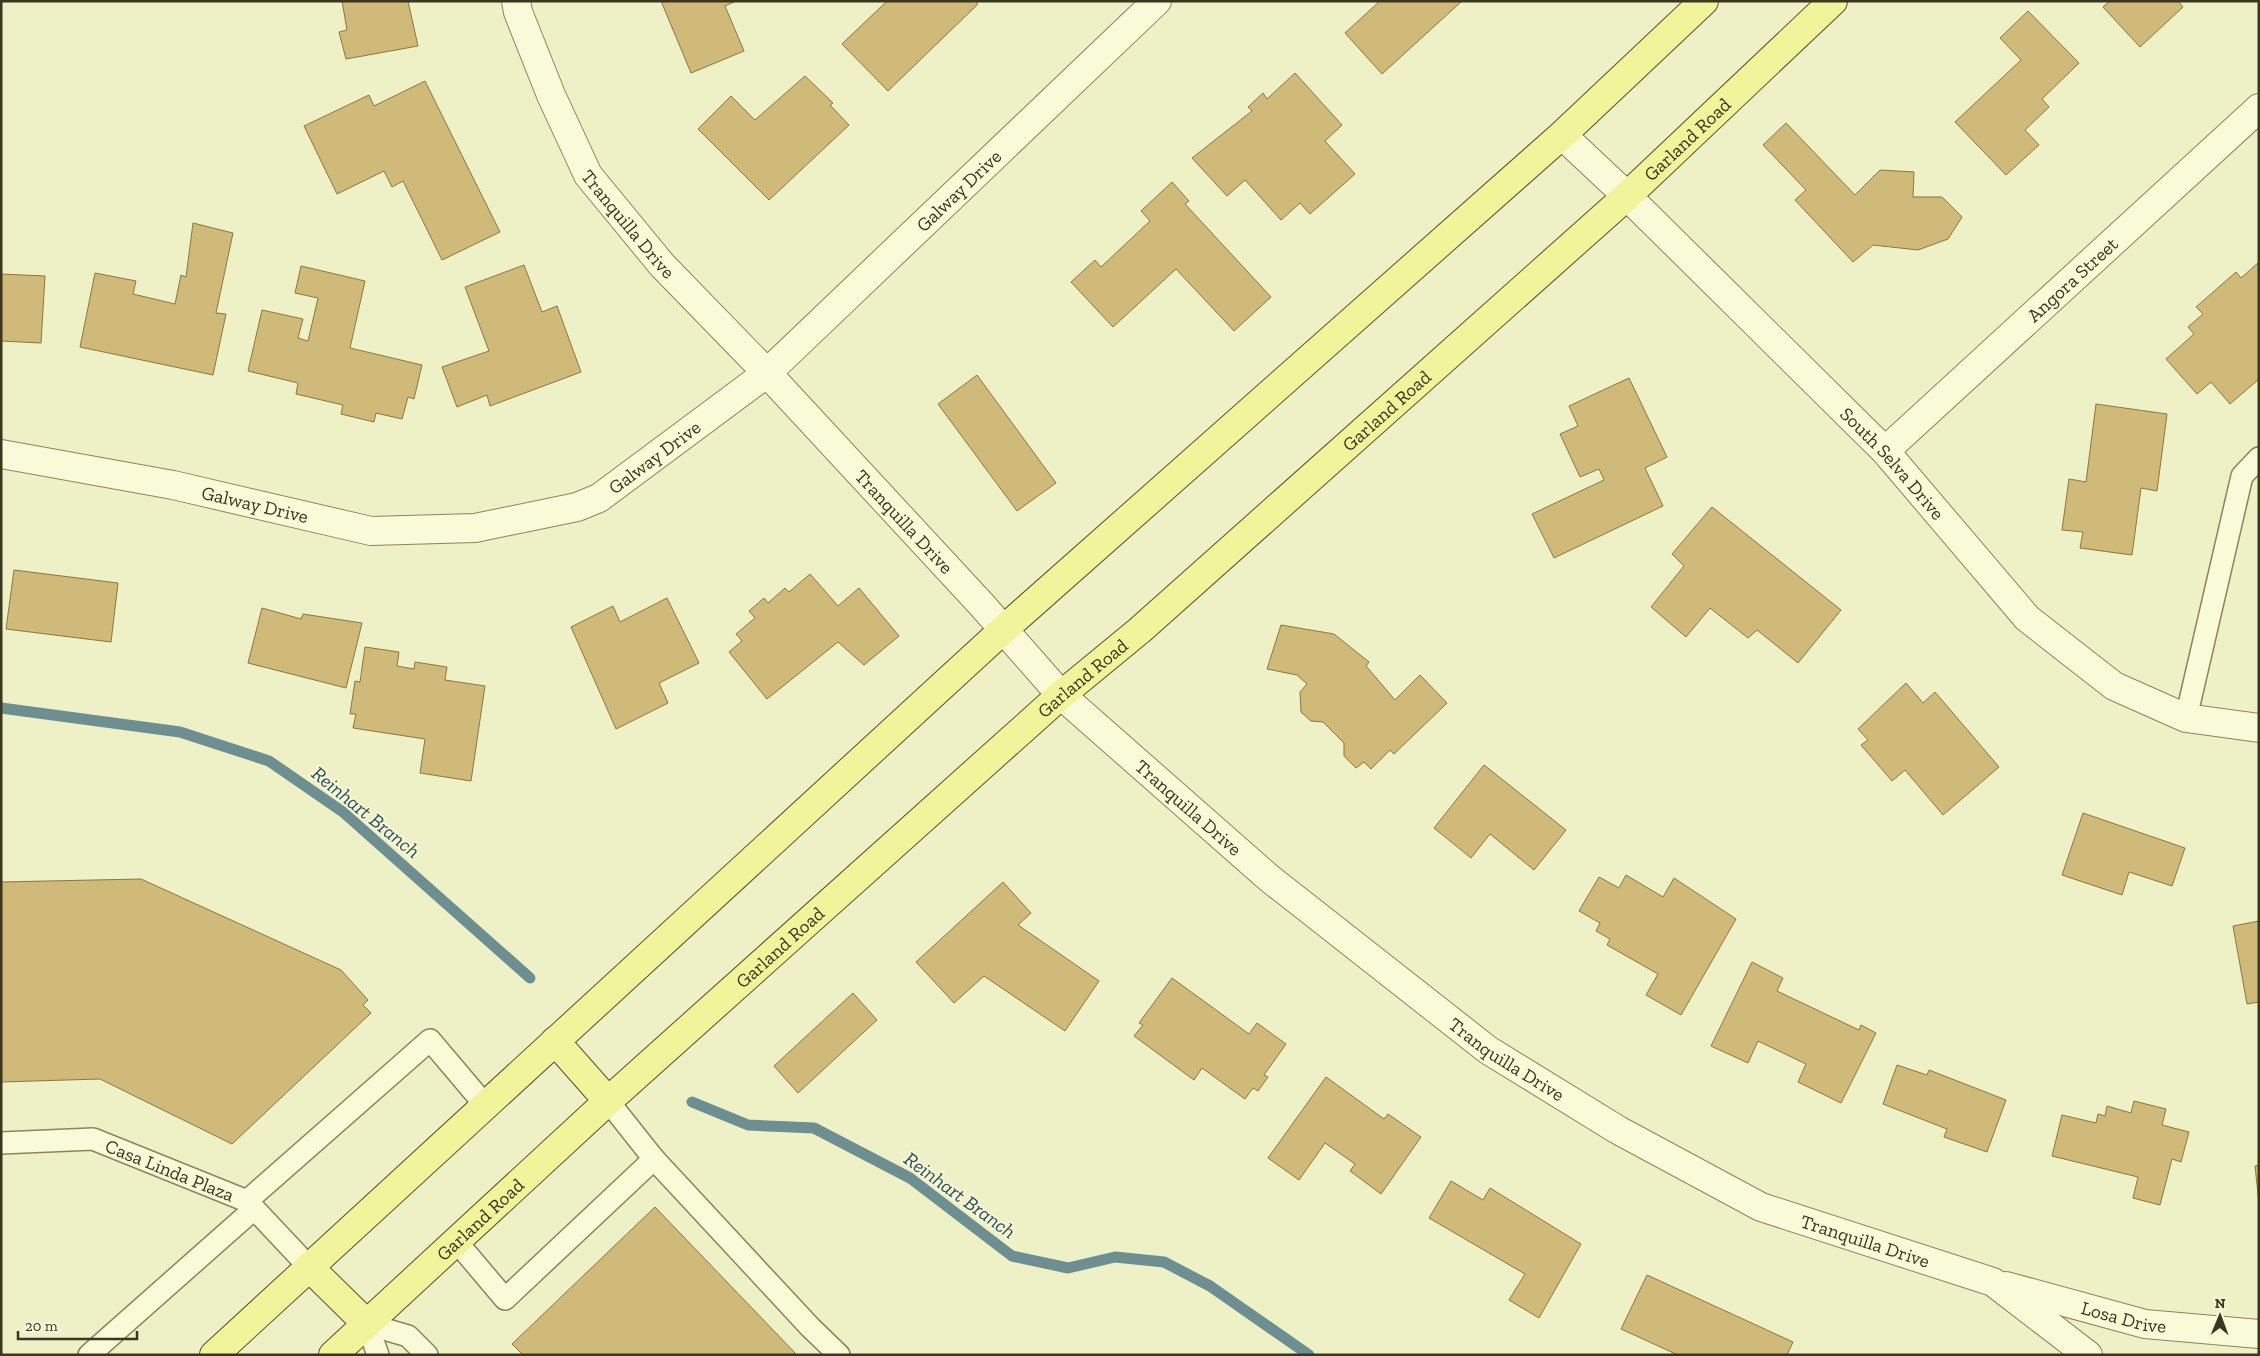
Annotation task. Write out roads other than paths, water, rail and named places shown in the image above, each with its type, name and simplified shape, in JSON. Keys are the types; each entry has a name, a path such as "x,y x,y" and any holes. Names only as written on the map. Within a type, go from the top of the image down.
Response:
{"main road":[{"path":"214,1355 1004,629 1562,135 1704,1"},
{"name":"Garland Road","path":"333,1355 608,1101 1061,695 1140,630 1627,196 1833,1"},
{"path":"555,1041 608,1101"},
{"path":"309,1267 367,1324"}],"street":[{"name":"Tranquilla Drive","path":"516,1 518,12 551,95 588,176 662,266 767,373 1004,629 1061,695 1269,878 1488,1050 1618,1130 1761,1207 1993,1282 2088,1355"},
{"name":"Galway Drive","path":"1,454 173,485 371,531 475,528 577,507 599,498 767,373 1157,1"},
{"name":"Angora Street","path":"1885,451 2259,108"},
{"name":"South Selva Drive","path":"1562,135 1627,196 1885,451 2027,618 2114,686 2186,718 2259,728"},
{"name":"Losa Drive","path":"1993,1282 2145,1324 2259,1334"}],"lane":[{"path":"2186,718 2242,476 2259,458"},
{"path":"89,1355 430,1040 485,1105"},
{"path":"608,1101 654,1159 797,1314 838,1355"},
{"name":"Casa Linda Plaza","path":"1,1143 93,1139 250,1205 309,1267"},
{"path":"456,1241 505,1299 654,1159"},
{"path":"367,1324 378,1355"},
{"path":"367,1324 408,1336 427,1355"}],"waterway":[{"name":"Reinhart Branch","path":"1,708 180,732 269,761 343,812 530,978"},
{"name":"Reinhart Branch","path":"692,1102 748,1125 814,1128 910,1178 1012,1256 1068,1268 1115,1257 1164,1262 1210,1286 1309,1355"}]}
